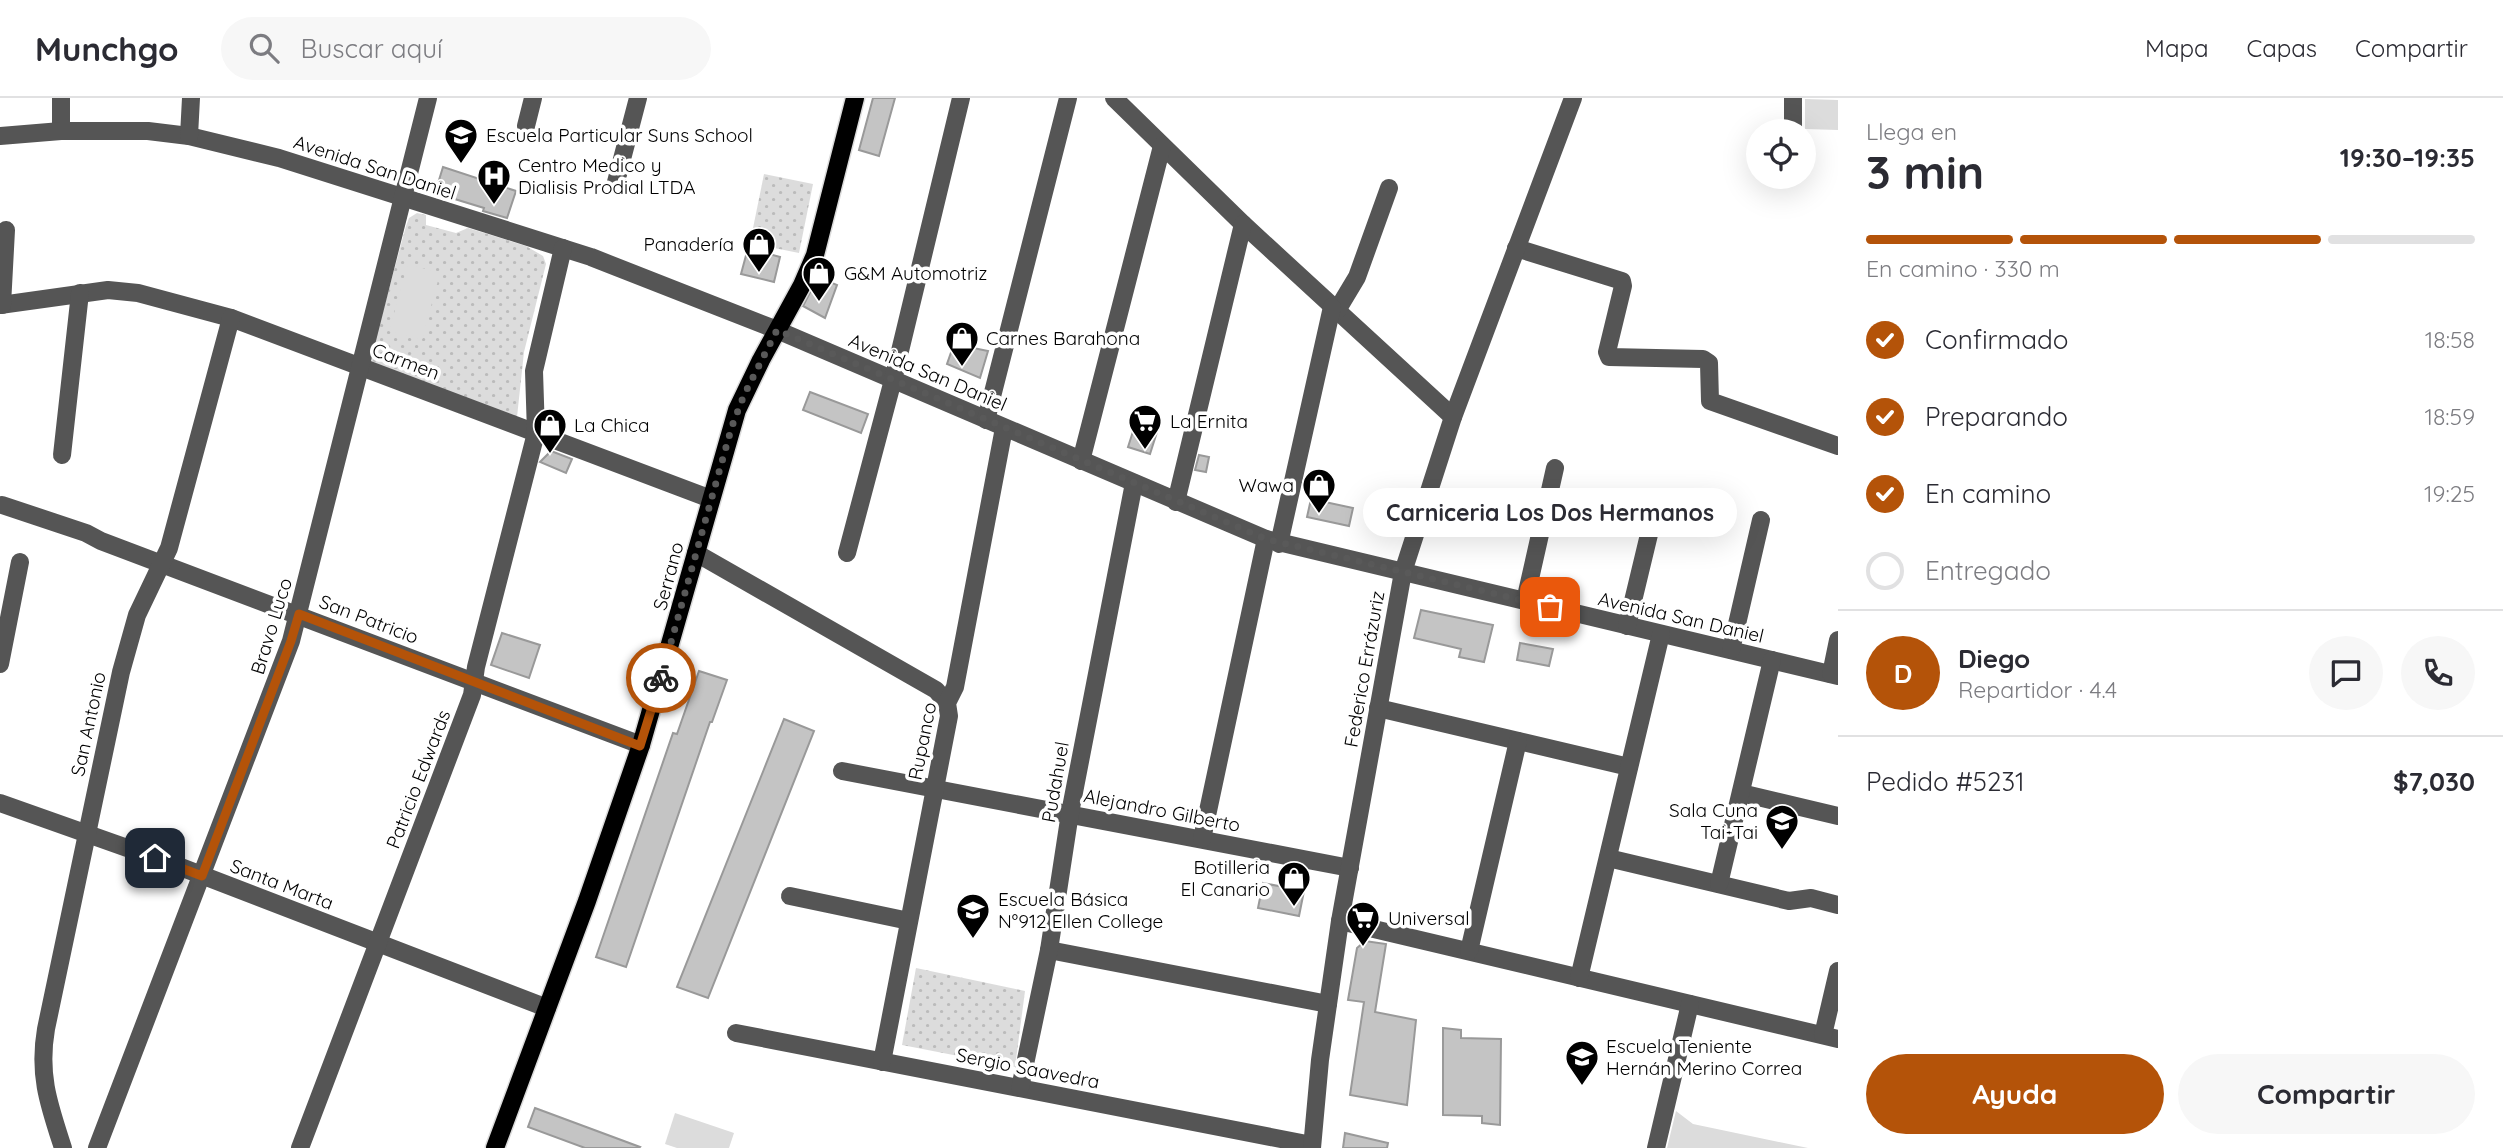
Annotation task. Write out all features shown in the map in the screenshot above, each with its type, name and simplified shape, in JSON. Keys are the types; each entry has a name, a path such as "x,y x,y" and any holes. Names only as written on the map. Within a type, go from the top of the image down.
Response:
{"main road":[{"name":"Serrano","path":"495,1148 600,864 640,746 737,410 816,255 855,98"}],"street":[{"path":"61,98 61,131"},
{"path":"188,136 191,98"},
{"name":"Bravo Luco","path":"97,1148 291,641 428,98"},
{"path":"526,126 533,98"},
{"path":"616,182 638,98"},
{"path":"847,553 893,380 961,98"},
{"path":"986,420 1068,98"},
{"path":"1114,98 1242,224 1452,417"},
{"name":"Federico Errázuriz","path":"1312,1146 1340,921 1403,572 1452,417 1573,98"},
{"path":"1793,98 1793,119"},
{"name":"Avenida San Daniel","path":"0,135 129,130 188,136 279,158 563,248 777,330 1272,541 1834,675"},
{"path":"1081,461 1162,146"},
{"path":"1202,839 1272,541 1334,309 1357,277 1389,188"},
{"path":"1176,502 1242,224"},
{"name":"Carmen","path":"6,230 1,305 107,290 138,293 231,318 711,499"},
{"name":"Patricio Edwards","path":"300,1148 472,695 536,433 534,371 563,248"},
{"path":"1516,248 1622,281 1607,352 1609,357 1703,359 1709,363 1710,368 1710,401 1838,446"},
{"path":"62,455 80,293"},
{"name":"San Antonio","path":"63,1148 45,1093 43,1047 86,833 129,642 142,601 169,548 231,318"},
{"name":"Rupanco","path":"882,1062 949,716 947,703 955,687 1004,428"},
{"path":"1525,601 1555,468"},
{"name":"Pudahuel","path":"1020,1088 1049,950 1070,813 1134,483"},
{"path":"1627,626 1658,497"},
{"name":"San Patricio","path":"2,505 163,562 640,746"},
{"path":"1731,650 1761,520"},
{"path":"696,554 936,690 947,703"},
{"path":"0,664 20,562"},
{"path":"1579,978 1661,634"},
{"path":"1834,675 1838,640"},
{"path":"1719,884 1772,660"},
{"path":"1378,708 1629,767"},
{"path":"1469,951 1518,741"},
{"name":"Alejandro Gilberto","path":"842,771 1350,868"},
{"path":"1741,793 1838,816"},
{"name":"Santa Marta","path":"0,803 202,876 547,1008"},
{"path":"1608,858 1790,901 1811,898 1838,905"},
{"path":"790,896 909,921"},
{"path":"1340,921 1831,1037 1838,971"},
{"path":"1049,950 1328,1004"},
{"path":"1656,1148 1690,1004"},
{"name":"Sergio Saavedra","path":"736,1033 1312,1146"}],"shaded area":[{"path":"1805,99 1838,100 1838,130 1816,129 1816,119 1805,119"},
{"path":"764,174 813,184 799,253 750,243"},
{"path":"417,213 426,215 426,225 456,233 468,228 526,246 543,256 546,264 524,352 517,417 369,363 406,226 409,218"},
{"path":"408,264 440,273 422,340 389,331"},
{"path":"916,968 1025,991 1015,1067 902,1045"},
{"path":"1676,1111 1693,1124 1808,1148 1667,1148"},
{"path":"675,1113 734,1133 729,1148 677,1148 665,1144"}],"building":[{"path":"873,98 895,98 879,156 859,150"},
{"path":"443,167 516,191 507,218 435,193"},
{"path":"748,248 780,257 774,282 741,274"},
{"path":"818,277 837,285 825,318 803,306"},
{"path":"954,344 988,351 980,378 947,364"},
{"path":"810,392 868,414 861,433 803,410"},
{"path":"1136,422 1158,429 1150,454 1128,447"},
{"path":"551,451 572,459 566,473 540,462"},
{"path":"1199,455 1209,457 1206,472 1195,470"},
{"path":"1311,499 1353,508 1349,526 1307,517"},
{"path":"1421,610 1493,625 1484,662 1459,657 1461,649 1414,638"},
{"path":"502,633 540,645 529,678 491,665"},
{"path":"1520,643 1553,649 1549,666 1517,660"},
{"path":"699,671 727,680 626,967 596,957 673,733 677,734"},
{"path":"784,719 814,731 708,998 677,987"},
{"path":"1263,883 1304,891 1299,916 1258,908"},
{"path":"1365,941 1386,944 1375,1012 1416,1020 1407,1105 1350,1095 1364,1002 1348,1000 1357,948"},
{"path":"1443,1028 1461,1030 1461,1038 1501,1039 1500,1125 1482,1123 1482,1116 1443,1115"},
{"path":"535,1108 640,1147 585,1148 528,1127"},
{"path":"1345,1133 1388,1143 1387,1148 1343,1148"}],"way so far":[{"path":"661,678 732,426 744,395 777,330 1251,534 1279,544 1550,607"}],"place":[{"name":"Escuela Particular Suns School","path":"461,165"},
{"name":"Centro Medico y Dialisis Prodial LTDA","path":"494,206"},
{"name":"Panadería","path":"759,274"},
{"name":"G&M Automotriz","path":"819,303"},
{"name":"Carnes Barahona","path":"962,368"},
{"name":"La Ernita","path":"1145,451"},
{"name":"La Chica","path":"550,455"},
{"name":"Wawa","path":"1319,515"},
{"name":"Carniceria Los Dos Hermanos","path":"1550,607"},
{"name":"Sala Cuna Tai-Tai","path":"1782,851"},
{"name":"Botilleria El Canario","path":"1294,908"},
{"name":"Escuela Básica N°912 Ellen College","path":"973,940"},
{"name":"Universal","path":"1363,948"},
{"name":"Escuela Teniente Hernán Merino Correa","path":"1582,1087"}],"route":[{"path":"155,858 202,876 299,614 640,746 661,678"}]}
